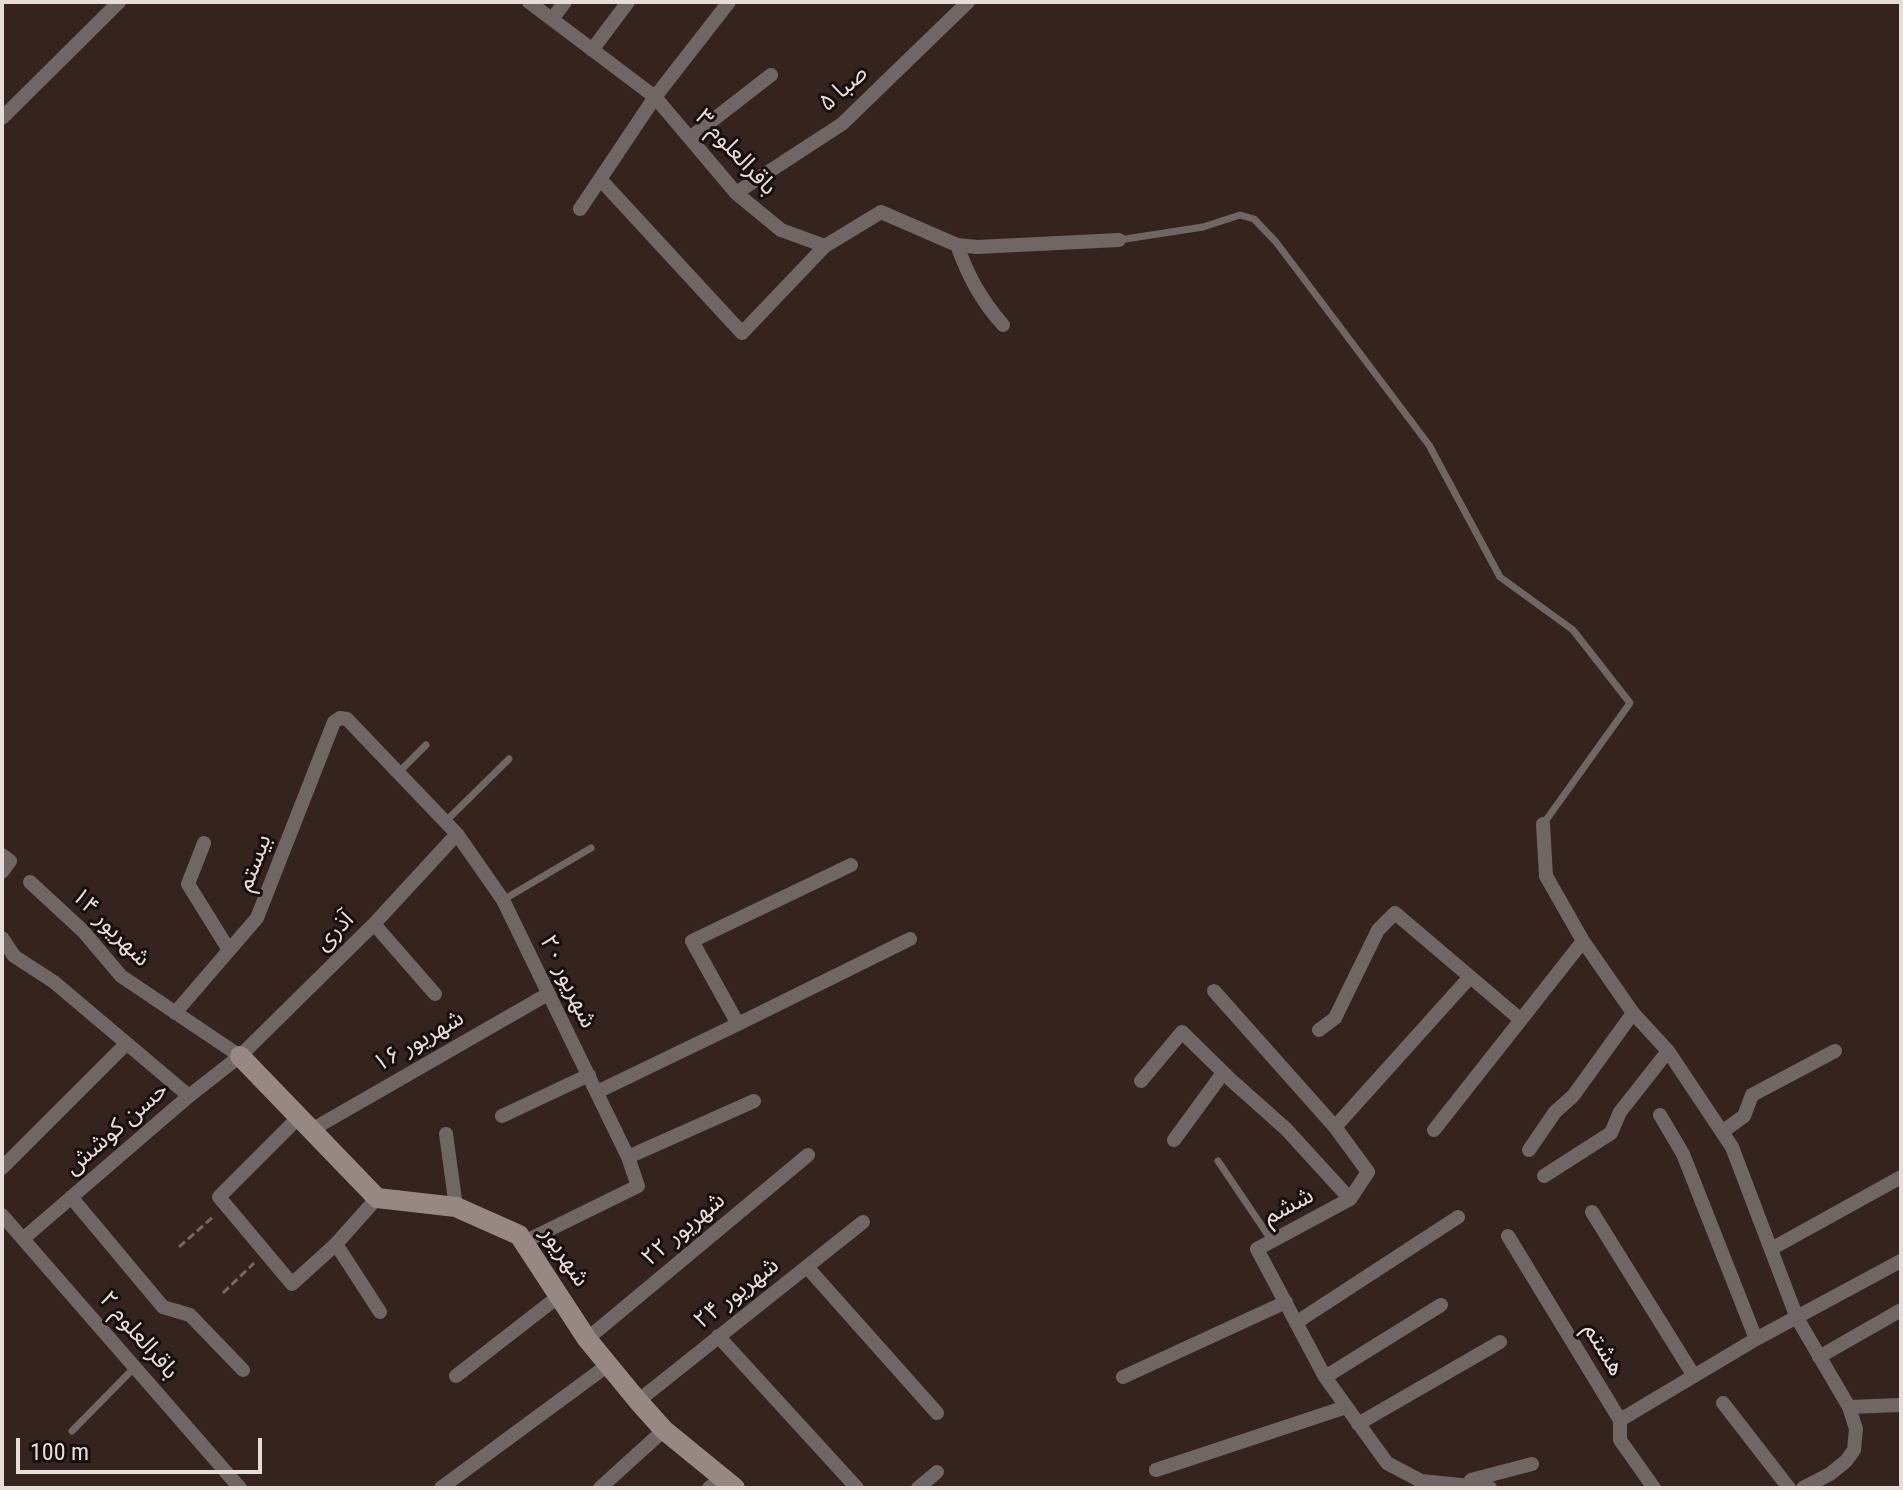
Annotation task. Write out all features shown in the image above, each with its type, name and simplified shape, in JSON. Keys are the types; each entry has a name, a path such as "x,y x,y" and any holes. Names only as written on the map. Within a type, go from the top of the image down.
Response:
{"street":[{"path":"2,118 119,2"},
{"name":"باقرالعلوم ۳","path":"529,2 655,97 736,193 781,230 825,246"},
{"path":"552,19 565,2"},
{"path":"592,50 628,2"},
{"path":"580,209 655,97 729,2"},
{"name":"صبا ۵","path":"736,193 842,124 968,2"},
{"path":"691,137 771,75"},
{"path":"600,179 742,333 825,246 881,212 957,245 977,247 1119,240"},
{"path":"957,245 968,275 984,303 1003,325"},
{"name":"بیستم","path":"175,1013 257,918 334,722 340,718 347,719"},
{"name":"شهریور ۲۰","path":"347,719 457,834 503,900 628,1157 638,1186 524,1242"},
{"path":"1543,824 1546,876 1583,941 1633,1013 1668,1051 1732,1147 1797,1318 1849,1407 1856,1429 1854,1450 1830,1474 1803,1488"},
{"name":"آذری","path":"240,1056 374,924 457,834"},
{"path":"204,843 188,884 229,950"},
{"path":"738,1024 692,941 851,865"},
{"name":"شهریور ۱۴","path":"30,882 83,931 121,976 240,1056"},
{"path":"1319,1030 1335,1018 1378,930 1395,913 1521,1020"},
{"path":"374,924 435,994"},
{"path":"2,938 14,956 54,982 189,1096"},
{"path":"597,1092 910,939"},
{"path":"1434,1130 1583,941"},
{"path":"1335,1127 1469,978"},
{"path":"1214,991 1335,1127 1368,1172 1350,1199"},
{"name":"شهریور ۱۶","path":"223,1201 306,1123 548,994"},
{"path":"1529,1150 1633,1013"},
{"name":"ششم","path":"1141,1081 1182,1032 1286,1129 1350,1199 1257,1249 1325,1377 1387,1463 1421,1481 1490,1488"},
{"path":"2,1168 126,1044"},
{"path":"1544,1176 1611,1133 1620,1112 1668,1051"},
{"path":"1722,1132 1744,1116 1752,1095 1835,1051"},
{"path":"223,1201 292,1284 336,1244 377,1198 240,1056"},
{"name":"حسن کوشش","path":"24,1238 240,1056"},
{"path":"1174,1140 1223,1073"},
{"path":"502,1116 589,1075"},
{"path":"628,1157 754,1101"},
{"path":"1660,1115 1683,1154 1756,1339"},
{"path":"446,1134 456,1207"},
{"name":"شهریور ۲۲","path":"587,1339 808,1155"},
{"path":"1771,1249 1901,1177"},
{"path":"71,1197 163,1307 190,1315 243,1370"},
{"name":"شهریور","path":"377,1198 456,1207 519,1235 587,1339 608,1365 664,1430 722,1484"},
{"path":"1592,1212 1694,1376"},
{"name":"باقرالعلوم ۲","path":"2,1215 240,1488"},
{"path":"1297,1322 1458,1217"},
{"name":"شهریور ۲۴","path":"638,1401 863,1222"},
{"name":"هشتم","path":"1508,1236 1620,1420 1620,1440 1654,1488"},
{"path":"336,1244 380,1312"},
{"path":"1620,1420 1756,1339 1901,1261"},
{"path":"807,1267 937,1413"},
{"path":"456,1376 559,1296"},
{"path":"1123,1377 1286,1302"},
{"path":"1325,1377 1441,1305"},
{"path":"1819,1357 1901,1310"},
{"path":"718,1336 857,1488"},
{"path":"1358,1424 1500,1342"},
{"path":"441,1488 608,1365"},
{"path":"1723,1403 1789,1488"},
{"path":"1849,1407 1901,1405"},
{"path":"1156,1470 1346,1407"},
{"path":"600,1488 664,1430"},
{"path":"1458,1484 1532,1464"},
{"path":"918,1488 937,1472"},
{"path":"1403,1488 1421,1481"}],"lane":[{"path":"1119,240 1203,227 1240,215 1254,219 1276,242 1429,445 1500,577 1573,630 1630,703 1543,824"},
{"path":"398,773 426,745"},
{"path":"445,822 509,759"},
{"path":"503,900 591,848"},
{"path":"1218,1161 1272,1241"},
{"path":"72,1431 135,1366"}],"path":[{"path":"179,1247 223,1201"},
{"path":"223,1293 265,1252"}]}
